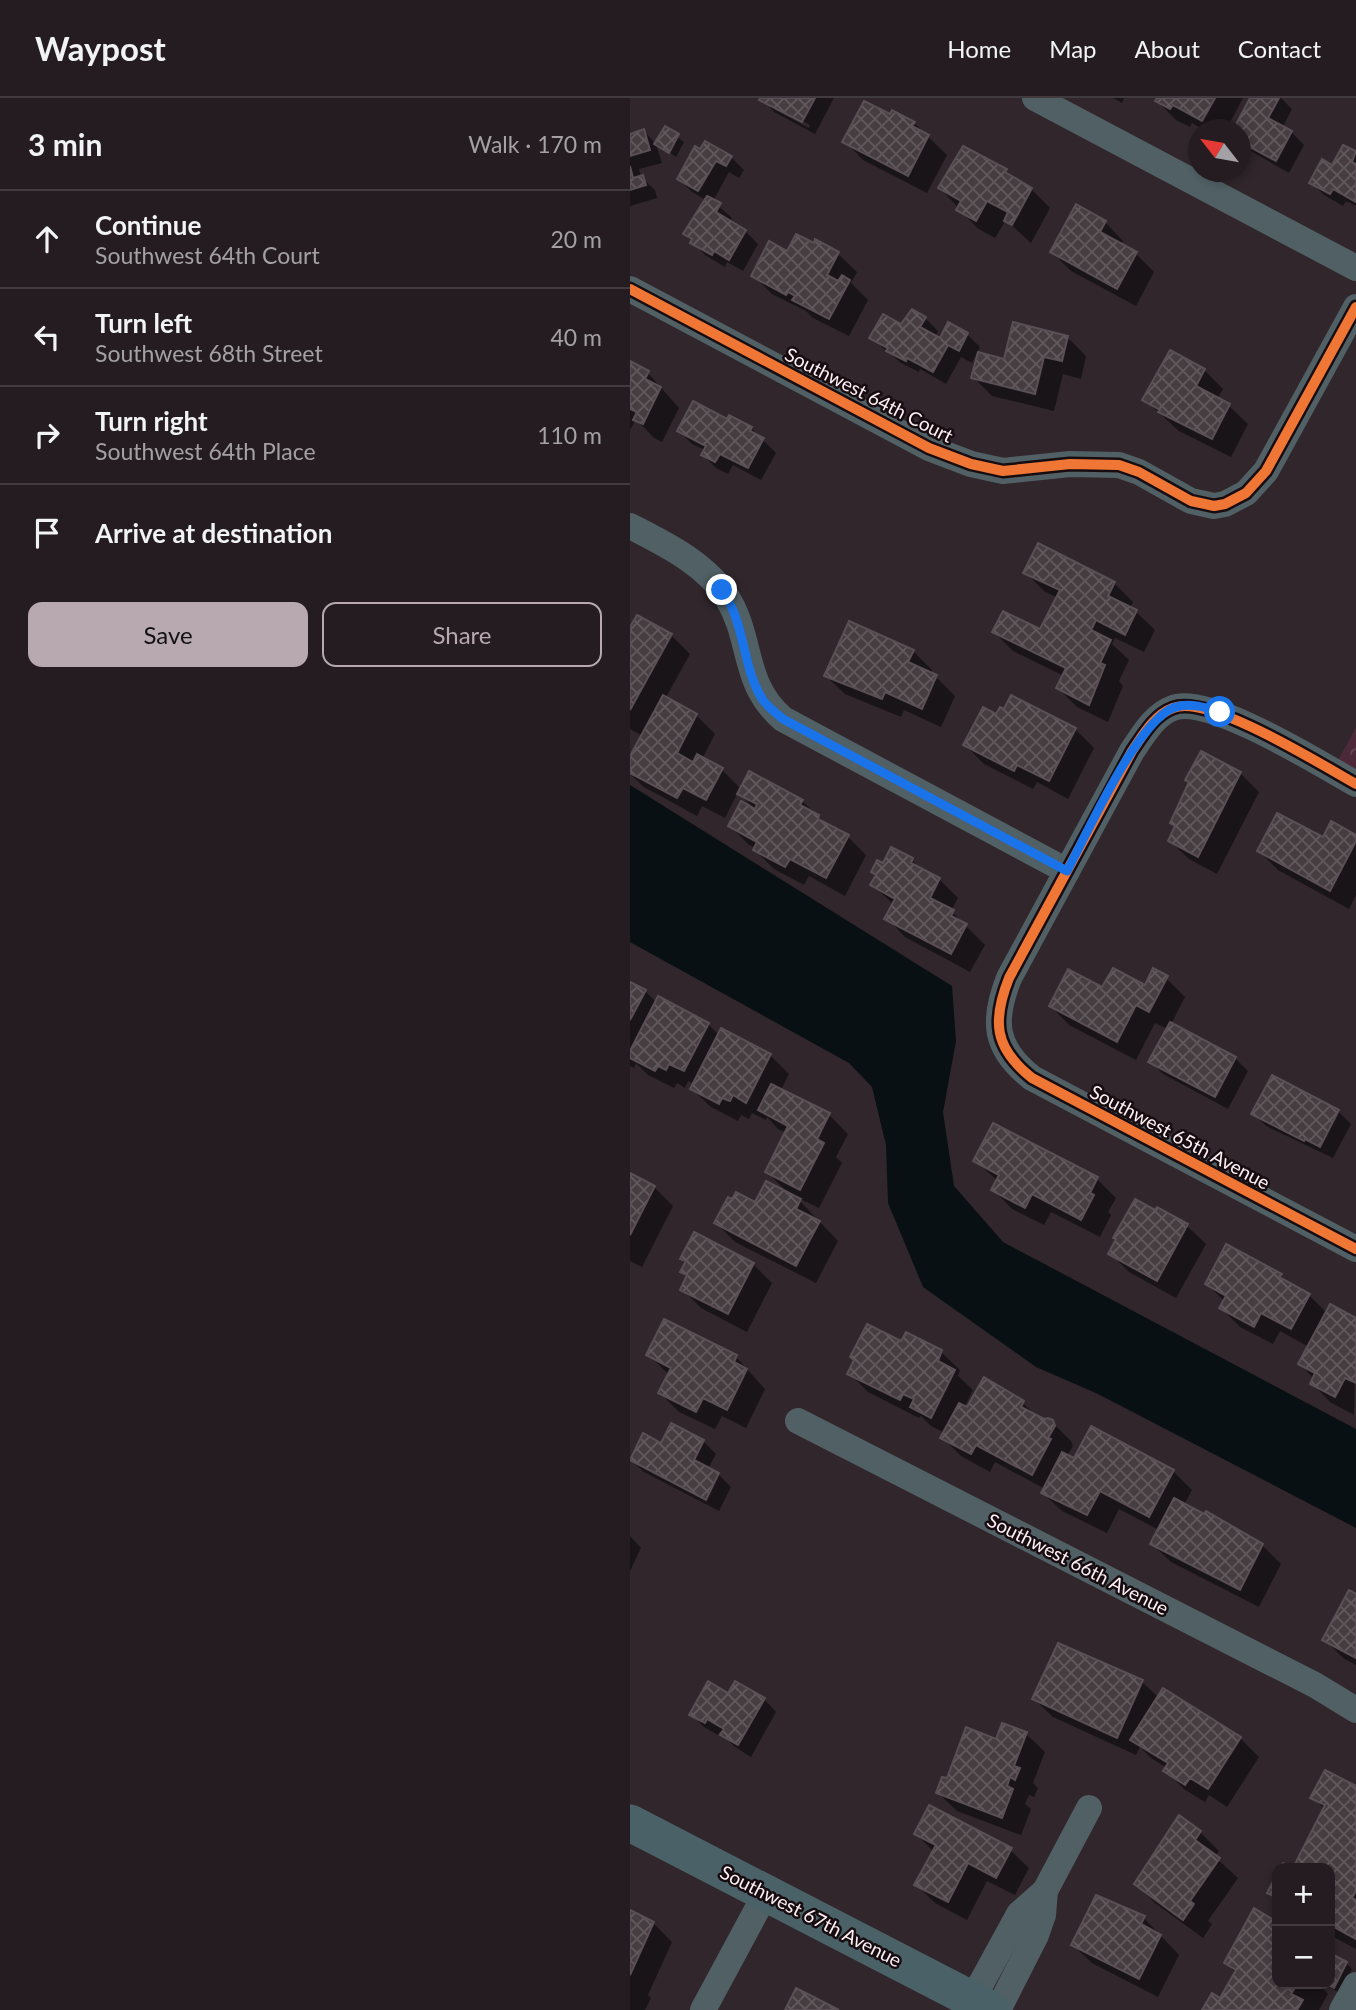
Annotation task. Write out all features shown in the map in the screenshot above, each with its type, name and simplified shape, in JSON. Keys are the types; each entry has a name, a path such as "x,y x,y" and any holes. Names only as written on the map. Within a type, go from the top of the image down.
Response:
{"main road":[{"name":"Southwest 67th Avenue","path":"630,1823 987,2007"}],"street":[{"path":"1035,98 1356,268"},
{"name":"Southwest 64th Court","path":"630,289 943,455 1003,471 1057,464 1119,465 1139,472 1191,501 1214,506 1225,504 1246,493 1266,471 1356,307"},
{"path":"630,526 696,565 722,590 738,621 762,699 783,719 1067,871 1138,742 1155,720 1175,706 1202,706 1220,712 1356,784"},
{"name":"Southwest 65th Avenue","path":"1067,871 1003,994 998,1027 1001,1040 1011,1057 1032,1078 1356,1249"},
{"name":"Southwest 66th Avenue","path":"798,1421 1315,1685 1356,1710"},
{"path":"987,2007 1019,1914 1045,1891 1089,1808"},
{"path":"703,2010 766,1893"},
{"path":"1342,2010 1356,1984"}],"green space":[{"path":"1356,728 1356,772 1337,762"}],"shaded area":[{"path":"630,785 952,986 956,1041 943,1112 954,1186 1003,1242 1356,1429 1356,1528 1098,1394 1036,1367 923,1287 888,1203 886,1145 872,1087 849,1063 630,942"}],"building":[{"path":"815,98 802,122 759,100"},
{"path":"1157,98 1215,98 1203,119 1173,105 1170,109 1155,101"},
{"path":"1250,98 1279,98 1268,118 1292,131 1276,161 1251,148 1251,119 1239,119"},
{"path":"864,101 890,114 892,110 915,122 912,126 929,135 908,176 842,142"},
{"path":"665,126 679,134 669,153 654,144"},
{"path":"644,129 650,150 630,156 630,134"},
{"path":"705,141 732,156 726,166 716,161 698,191 677,179 695,146 700,149"},
{"path":"1343,145 1356,151 1352,162 1356,164 1356,202 1333,189 1330,194 1309,183 1322,159 1332,165"},
{"path":"963,146 1007,169 1005,172 1032,188 1012,225 1004,221 1008,212 987,201 976,221 956,210 961,201 938,188"},
{"path":"630,166 633,178 643,175 646,185 630,190"},
{"path":"707,196 721,203 716,212 746,230 729,260 714,251 712,255 690,243 692,239 683,234"},
{"path":"1076,204 1106,221 1100,232 1137,252 1117,289 1050,252"},
{"path":"796,234 814,243 815,239 839,252 827,275 838,281 842,275 850,280 829,319 792,300 795,296 788,292 786,295 751,276 769,241 787,251"},
{"path":"912,309 926,317 920,327 940,338 948,322 968,333 959,351 948,345 933,372 907,358 906,361 886,351 888,348 869,338 883,314 901,324"},
{"path":"1013,322 1068,336 1062,361 1044,357 1035,394 971,378 978,352 1004,359"},
{"path":"1170,350 1205,369 1196,386 1230,404 1212,439 1158,412 1160,410 1142,400"},
{"path":"630,361 649,371 645,379 661,387 643,424 633,420 637,412 630,409"},
{"path":"693,401 727,419 729,415 752,427 750,431 764,438 748,468 720,454 715,462 701,455 706,446 677,431"},
{"path":"1038,543 1115,582 1108,596 1137,610 1125,635 1096,620 1091,630 1111,640 1100,663 1105,665 1089,705 1056,688 1066,668 992,632 1003,611 1040,629 1060,590 1023,573"},
{"path":"637,615 672,634 630,710 630,627"},
{"path":"849,621 914,650 908,662 937,675 922,709 885,692 882,699 824,676"},
{"path":"663,695 697,714 677,753 693,762 697,754 723,768 706,800 683,788 677,798 630,773 630,756"},
{"path":"1011,695 1076,728 1049,781 1017,765 1014,771 963,745 983,707 996,714 1000,707 1004,709"},
{"path":"1201,751 1241,772 1198,857 1168,841 1175,826 1170,823 1189,782 1185,780"},
{"path":"749,771 803,800 800,805 819,815 818,819 849,835 826,878 790,859 785,867 753,850 757,842 728,826 741,801 755,809 757,804 737,794"},
{"path":"1277,813 1323,837 1331,821 1356,835 1356,841 1330,891 1257,851"},
{"path":"891,847 913,858 911,863 940,878 930,898 954,910 951,916 967,924 951,954 884,919 895,899 870,885 876,875 871,872 877,860 883,863"},
{"path":"1113,968 1145,985 1153,968 1168,976 1149,1012 1136,1005 1117,1042 1049,1006 1068,969 1102,987"},
{"path":"630,982 646,990 630,1020"},
{"path":"658,996 709,1023 684,1071 669,1064 666,1070 658,1066 655,1071 630,1058 630,1051"},
{"path":"1170,1022 1236,1057 1215,1097 1148,1062"},
{"path":"721,1028 771,1054 746,1103 733,1095 730,1101 722,1098 719,1104 690,1089"},
{"path":"1272,1075 1339,1110 1320,1147 1251,1114"},
{"path":"771,1084 830,1113 817,1139 824,1143 800,1190 765,1172 788,1126 758,1110"},
{"path":"993,1123 1098,1177 1090,1193 1094,1195 1081,1220 1032,1194 1025,1208 991,1190 999,1175 973,1161"},
{"path":"630,1173 655,1186 630,1235"},
{"path":"766,1181 801,1199 796,1209 820,1221 796,1266 714,1223 728,1197 732,1199 736,1192 755,1202"},
{"path":"1135,1199 1155,1210 1157,1207 1188,1224 1157,1281 1108,1254 1116,1239 1113,1238"},
{"path":"694,1232 754,1263 728,1314 680,1290 687,1275 680,1272 686,1261 680,1259"},
{"path":"1226,1244 1282,1274 1279,1277 1310,1294 1291,1329 1261,1313 1254,1327 1219,1308 1226,1296 1205,1284"},
{"path":"1330,1304 1356,1318 1356,1383 1345,1378 1335,1397 1310,1384 1315,1373 1298,1364"},
{"path":"664,1319 737,1355 734,1362 747,1369 727,1410 703,1398 696,1412 658,1393 671,1368 646,1355"},
{"path":"867,1324 901,1341 906,1332 942,1350 938,1361 955,1370 931,1418 910,1407 914,1399 903,1394 900,1400 847,1374 854,1360 850,1357"},
{"path":"984,1377 1024,1401 1021,1407 1044,1419 1053,1420 1055,1426 1048,1438 1051,1439 1032,1475 976,1445 971,1454 940,1438 959,1403 967,1407"},
{"path":"671,1423 704,1440 694,1460 719,1473 706,1500 630,1460 643,1433 661,1443"},
{"path":"1091,1426 1174,1470 1149,1517 1100,1491 1087,1515 1041,1493 1062,1452 1074,1458"},
{"path":"1174,1498 1204,1514 1206,1511 1263,1544 1240,1590 1150,1544"},
{"path":"1349,1590 1356,1594 1356,1658 1322,1640"},
{"path":"1058,1643 1143,1680 1117,1738 1032,1699"},
{"path":"708,1681 728,1693 735,1681 765,1698 738,1745 720,1735 724,1729 707,1719 705,1723 689,1715"},
{"path":"1163,1688 1241,1737 1208,1789 1190,1778 1185,1785 1163,1771 1168,1763 1130,1740"},
{"path":"1002,1723 1027,1732 1014,1766 1020,1768 1015,1780 1010,1777 1007,1786 1013,1789 1002,1818 936,1793 942,1777 947,1778 966,1727 996,1739"},
{"path":"1325,1770 1356,1786 1356,1891 1352,1898 1356,1900 1356,1939 1335,1928 1335,1863 1296,1863 1325,1805 1310,1798"},
{"path":"929,1805 1012,1848 996,1878 968,1863 948,1902 914,1885 936,1845 914,1834"},
{"path":"1179,1815 1201,1831 1195,1840 1220,1858 1190,1901 1194,1904 1183,1920 1134,1884"},
{"path":"1096,1895 1145,1916 1141,1924 1161,1935 1139,1979 1071,1945"},
{"path":"1254,1908 1272,1919 1272,1989 1294,1989 1291,1994 1303,2000 1297,2010 1202,2010 1212,1993 1220,1998 1236,1970 1224,1963"},
{"path":"630,1910 654,1922 630,1975"},
{"path":"1335,1956 1347,1962 1335,1986"},
{"path":"796,1988 839,2010 785,2010"}],"cycle path":[{"path":"630,289 929,448 971,464 1003,471 1070,464 1119,465 1139,472 1191,501 1214,506 1225,504 1246,493 1266,471 1356,307"},
{"path":"1356,784 1292,747 1212,711 1190,706 1166,711 1150,726 1132,751 1009,978 999,1021 1000,1033 1010,1056 1032,1078 1356,1249"}],"route":[{"path":"722,590 738,621 762,699 783,719 1067,871 1132,751 1155,720 1175,706 1202,706 1220,712"}]}
